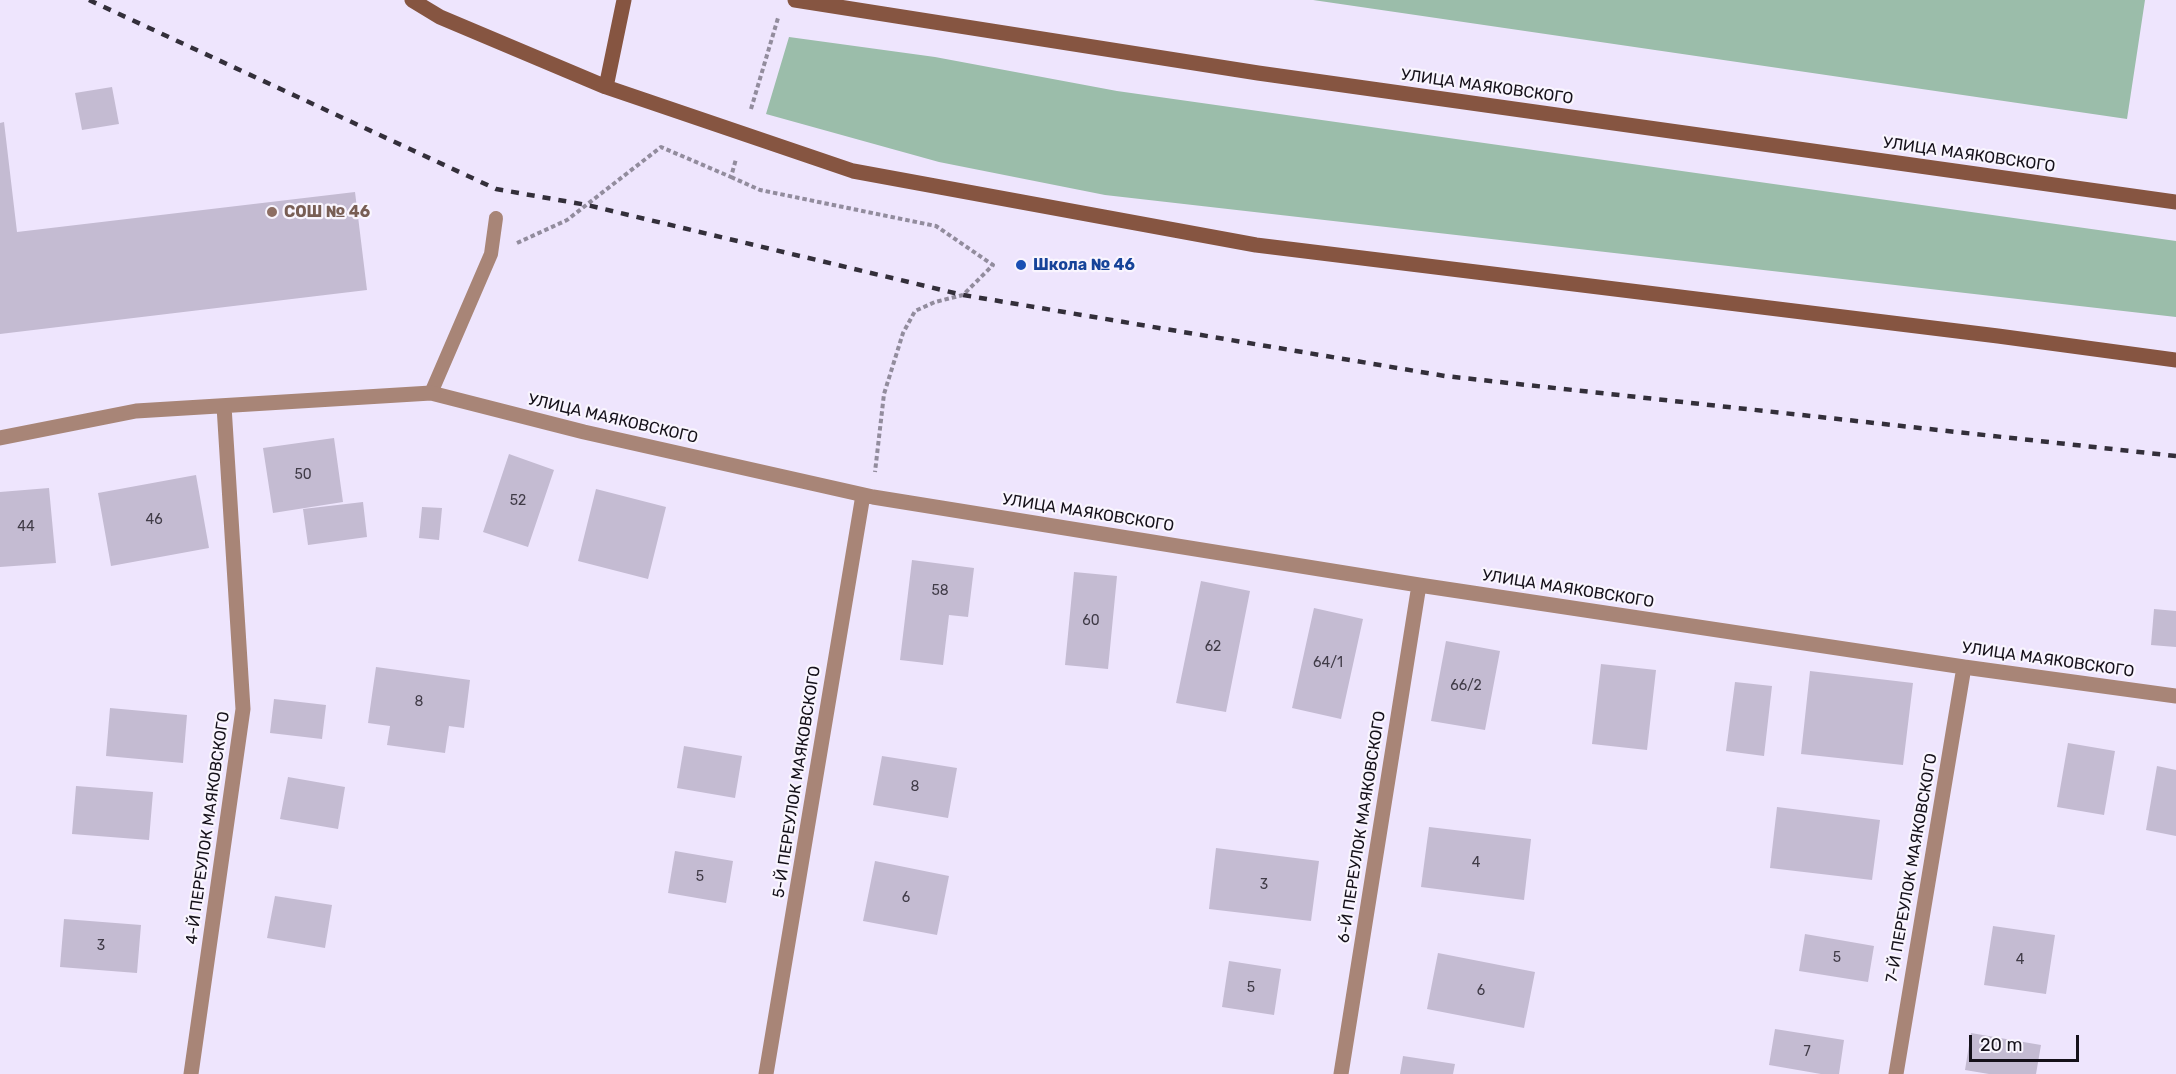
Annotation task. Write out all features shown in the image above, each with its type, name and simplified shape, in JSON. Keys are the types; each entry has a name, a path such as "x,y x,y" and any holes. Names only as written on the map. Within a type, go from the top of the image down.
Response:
{"main road":[{"path":"412,0 450,21 606,87 853,171 1256,245 2176,360"},
{"path":"606,87 624,0"},
{"name":"УЛИЦА МАЯКОВСКОГО","path":"795,0 1258,74 2176,202"}],"street":[{"name":"УЛИЦА МАЯКОВСКОГО","path":"0,438 136,411 431,393 585,432 868,496 1419,585 1964,667 2176,696"},
{"name":"4-Й ПЕРЕУЛОК МАЯКОВСКОГО","path":"191,1074 243,709 224,406"},
{"name":"5-Й ПЕРЕУЛОК МАЯКОВСКОГО","path":"766,1074 868,496"},
{"name":"6-Й ПЕРЕУЛОК МАЯКОВСКОГО","path":"1341,1074 1419,585"},
{"name":"7-Й ПЕРЕУЛОК МАЯКОВСКОГО","path":"1896,1074 1964,667"}],"lane":[{"path":"431,393 491,254 496,218"}],"path":[{"path":"731,177 780,11"},
{"path":"491,254 567,220 661,147 760,190 936,226 993,264 963,295 935,302 915,311 903,333 884,394 868,496"}],"green space":[{"path":"1313,0 2145,0 2127,119"},
{"path":"789,37 935,57 1117,91 2176,241 2176,317 1105,195 939,162 766,114"}],"building":[{"path":"112,87 119,124 82,130 75,93"},
{"name":"СОШ № 46","path":"4,122 17,232 355,192 367,290 0,334 0,123"},
{"path":"334,438 343,502 273,513 263,448"},
{"path":"509,454 554,470 528,547 483,532"},
{"path":"196,475 209,548 111,566 98,493"},
{"path":"49,488 56,563 0,567 0,492"},
{"path":"596,489 666,507 648,579 578,561"},
{"path":"363,502 367,537 308,545 303,509"},
{"path":"422,507 442,508 439,540 419,538"},
{"path":"912,560 974,568 968,617 949,615 943,665 900,660"},
{"path":"1074,572 1117,576 1108,669 1065,665"},
{"path":"1201,581 1250,591 1226,712 1176,703"},
{"path":"1314,608 1363,619 1341,719 1292,708"},
{"path":"2154,609 2176,611 2176,647 2151,645"},
{"path":"1446,641 1500,651 1485,730 1431,721"},
{"path":"1601,664 1656,670 1647,750 1592,744"},
{"path":"376,667 470,680 464,728 449,726 445,753 387,745 390,726 368,723"},
{"path":"1810,671 1913,683 1903,765 1801,754"},
{"path":"1735,682 1772,686 1764,756 1726,751"},
{"path":"274,699 326,705 322,739 270,733"},
{"path":"110,708 187,715 183,763 106,756"},
{"path":"2068,743 2115,751 2104,815 2057,807"},
{"path":"684,746 742,756 735,798 677,788"},
{"path":"882,756 957,768 948,818 873,805"},
{"path":"2157,766 2176,770 2176,836 2146,830"},
{"path":"288,777 345,787 338,829 280,819"},
{"path":"76,786 153,792 149,840 72,834"},
{"path":"1777,807 1880,820 1872,880 1770,868"},
{"path":"1429,827 1531,839 1524,900 1421,887"},
{"path":"1216,848 1319,861 1311,921 1209,909"},
{"path":"675,851 733,861 726,903 668,893"},
{"path":"875,861 949,876 937,935 863,921"},
{"path":"275,896 332,905 325,948 267,938"},
{"path":"64,919 141,925 137,973 60,967"},
{"path":"1993,926 2055,935 2046,994 1984,985"},
{"path":"1805,934 1874,946 1868,982 1799,971"},
{"path":"1438,953 1535,972 1524,1028 1427,1009"},
{"path":"1229,961 1281,969 1274,1015 1222,1007"},
{"path":"1775,1029 1844,1040 1839,1074 1821,1074 1769,1065"},
{"path":"1971,1033 2041,1045 2036,1074 1989,1074 1965,1070"},
{"path":"1403,1056 1455,1064 1453,1074 1400,1074"}],"railway":[{"path":"89,0 496,189 587,205 963,295 1445,376 2176,456"}],"place":[{"name":"СОШ № 46","path":"272,212"},
{"name":"Школа № 46","path":"1021,265"}]}
